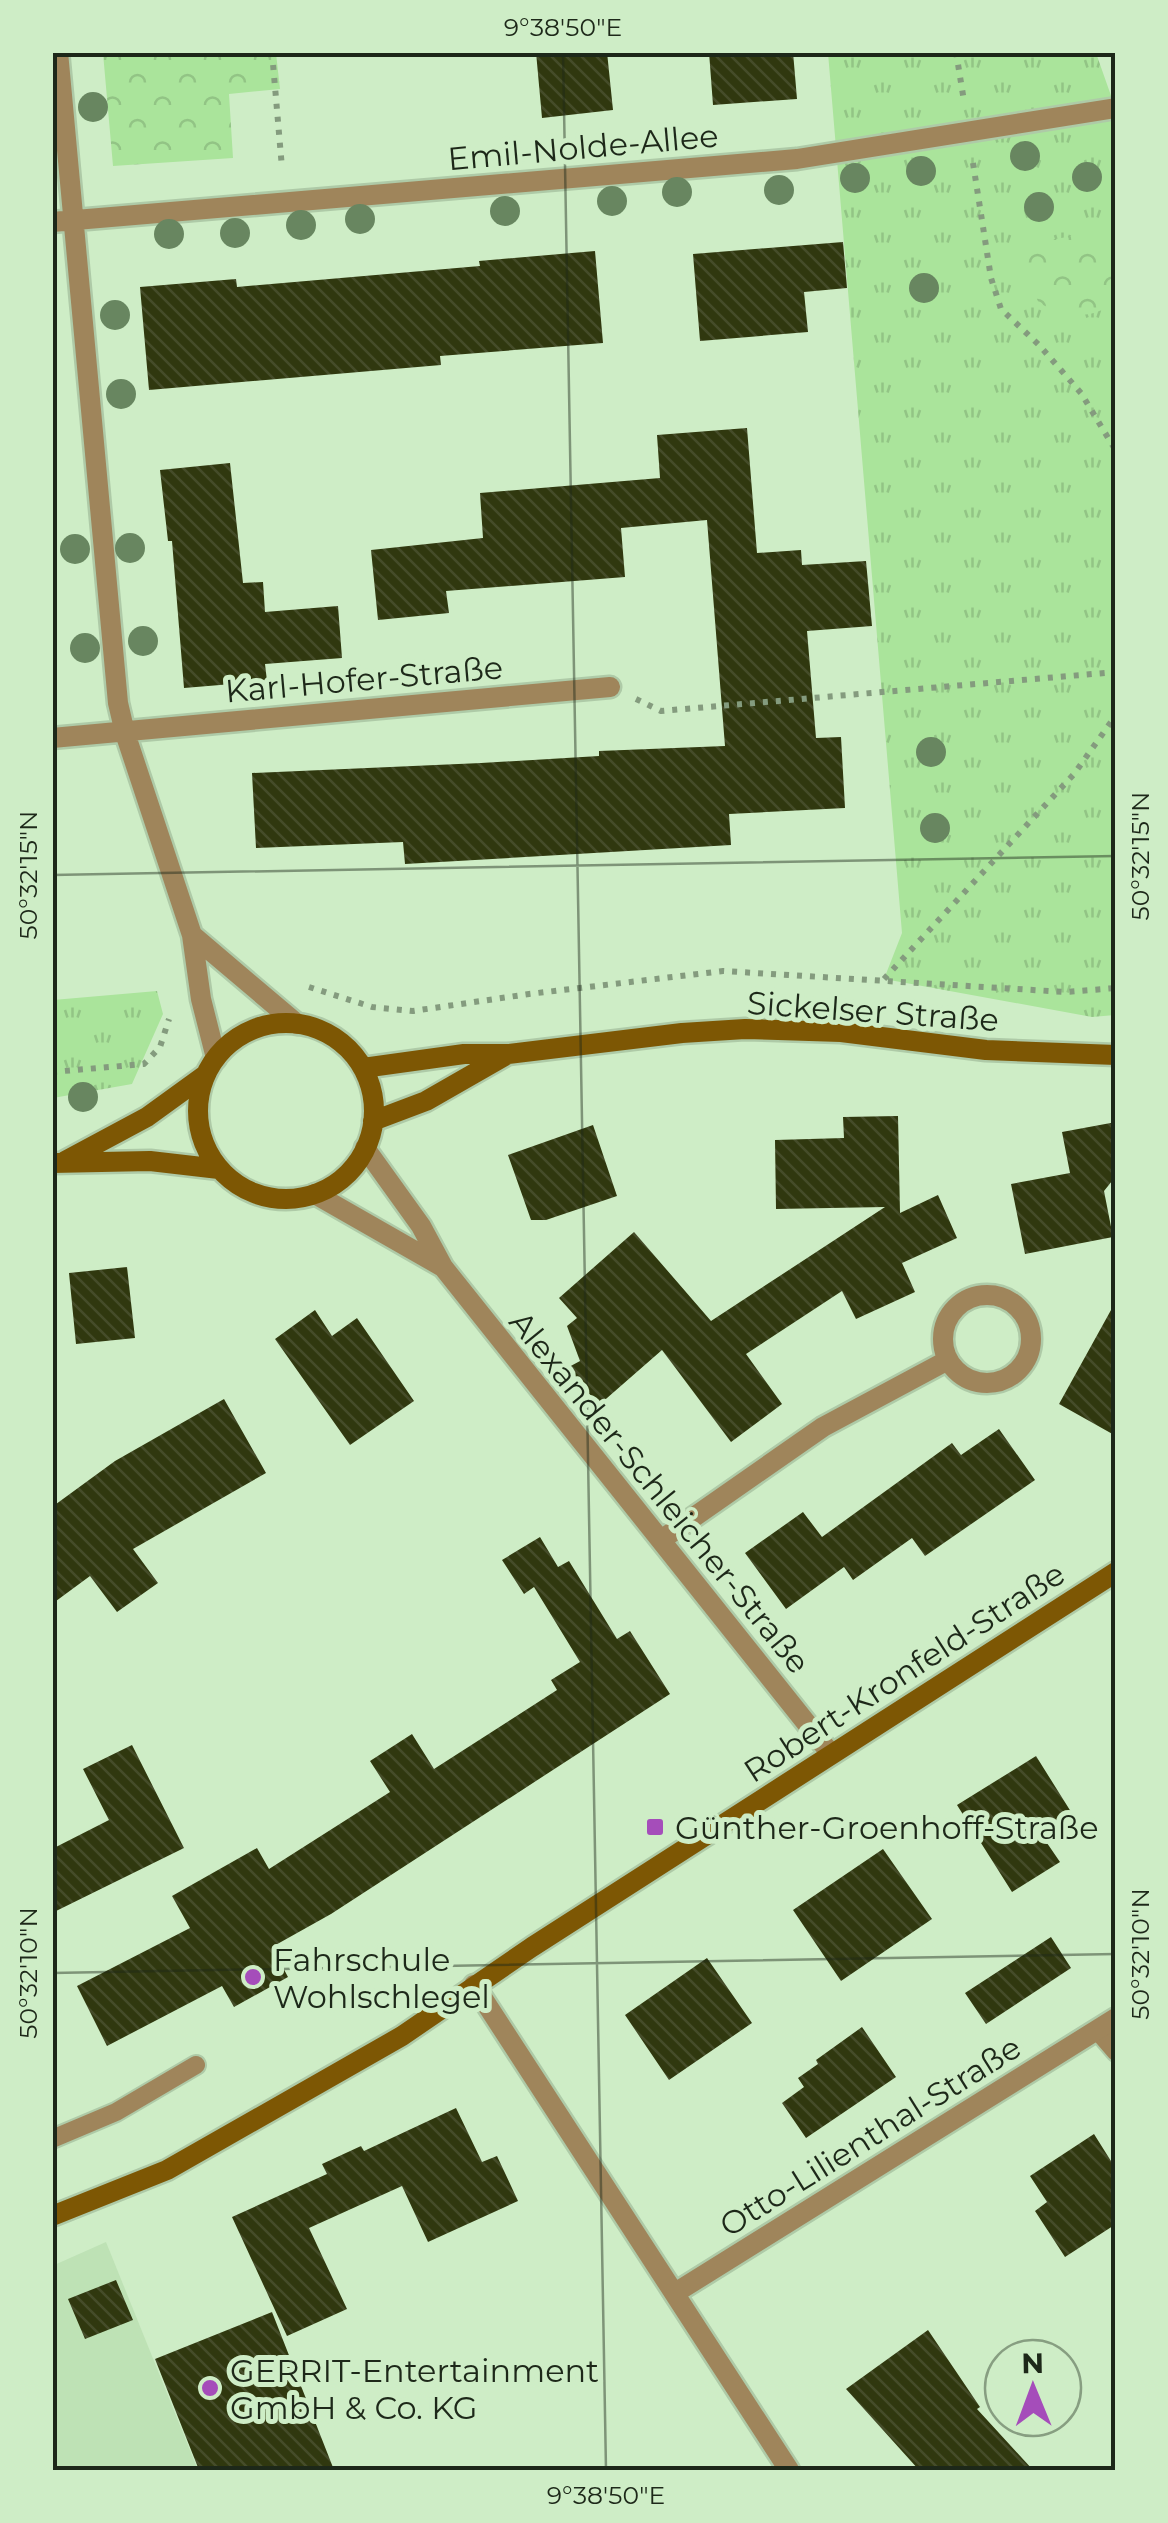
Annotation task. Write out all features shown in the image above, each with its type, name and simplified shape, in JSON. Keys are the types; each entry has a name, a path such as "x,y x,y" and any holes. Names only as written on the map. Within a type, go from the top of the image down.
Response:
{"main road":[{"path":"58,1162 148,1116 210,1067 244,1033 270,1024 297,1024 323,1031 346,1047 363,1068 373,1090 373,1121 365,1148 350,1172 314,1194 273,1198 235,1183 219,1169 200,1132 198,1103 210,1067"},
{"name":"Sickelser Straße","path":"363,1068 464,1054 508,1054 745,1029 842,1032 986,1050 1116,1055"},
{"name":"Sickelser Straße","path":"373,1121 426,1101 508,1054"},
{"path":"58,1162 150,1161 219,1169"},
{"name":"Robert-Kronfeld-Straße","path":"52,2216 167,2170 402,2036 1116,1572"}],"street":[{"path":"58,52 62,221 118,703 192,936 210,1067"},
{"name":"Emil-Nolde-Allee","path":"62,221 797,159 1116,108"},
{"name":"Karl-Hofer-Straße","path":"52,738 610,687"},
{"path":"192,936 297,1024"},
{"name":"Alexander-Schleicher-Straße","path":"365,1148 422,1226 443,1267 831,1754"},
{"name":"Alexander-Schleicher-Straße","path":"314,1194 443,1267"},
{"path":"995,1295 1008,1299 1028,1321 1032,1335 1030,1350 1013,1375 985,1384 957,1372 948,1360 942,1333 955,1307 966,1299 995,1295"},
{"path":"661,1540 822,1428 948,1360"},
{"path":"474,1986 790,2470"},
{"name":"Otto-Lilienthal-Straße","path":"675,2293 1116,2018"}],"lane":[{"path":"1097,2030 1116,2052"},
{"path":"52,2139 116,2112 196,2066"}],"path":[{"path":"272,52 282,168"},
{"path":"956,52 990,278 1001,309 1081,393 1116,450"},
{"path":"610,687 662,711 1116,672"},
{"path":"884,979 1074,774 1116,715"},
{"path":"303,984 372,1006 413,1012 724,971 1066,992 1116,988"},
{"path":"52,1072 144,1064 160,1047 171,1008"}],"shaded area":[{"path":"106,2242 198,2470 53,2470 52,2266"}],"green space":[{"path":"103,53 276,53 280,89 229,94 233,158 113,166"},
{"path":"828,53 1096,53 1115,107 1115,1015 1092,1017 884,979 902,933"},
{"path":"1096,232 1115,257 1114,303 1095,313 1077,315 1039,303 1021,269 1019,250 1038,242"},
{"path":"157,991 163,1014 132,1084 53,1098 53,1000"}],"building":[{"path":"536,52 607,52 613,110 542,118"},
{"path":"709,52 793,52 797,99 713,105"},
{"path":"843,242 847,288 804,292 808,332 700,341 693,254"},
{"path":"595,251 603,343 440,356 441,365 149,390 140,287 236,279 237,287 480,266 479,261"},
{"path":"747,428 757,553 801,550 802,565 866,561 872,626 807,631 816,738 841,737 845,808 729,814 731,845 405,864 403,842 256,848 252,773 481,763 599,756 599,751 725,746 707,520 621,528 625,577 446,591 449,613 378,620 371,550 483,538 480,493 660,478 657,435"},
{"path":"230,463 243,583 263,582 265,612 338,606 342,658 265,664 267,681 184,688 172,541 168,541 160,470"},
{"path":"898,1116 900,1213 938,1195 957,1238 902,1263 915,1292 856,1319 842,1291 746,1354 782,1404 731,1442 662,1350 599,1405 567,1368 580,1361 567,1326 577,1318 559,1298 634,1232 711,1321 885,1207 776,1209 775,1140 844,1138 843,1117"},
{"path":"1116,1122 1116,1176 1104,1191 1113,1237 1025,1254 1011,1184 1070,1173 1062,1132"},
{"path":"593,1125 617,1196 546,1220 531,1220 508,1155"},
{"path":"127,1267 135,1338 76,1344 69,1273"},
{"path":"1116,1301 1116,1436 1059,1404"},
{"path":"315,1310 332,1336 357,1318 414,1401 350,1445 275,1339"},
{"path":"224,1399 266,1473 133,1549 158,1583 117,1612 90,1576 52,1604 52,1507 115,1461"},
{"path":"999,1429 1035,1480 925,1556 912,1538 853,1580 844,1567 786,1609 745,1553 803,1512 822,1537 952,1443 961,1455"},
{"path":"540,1537 558,1567 569,1561 617,1639 630,1631 670,1694 331,1914 272,1947 288,1977 234,2007 222,1986 107,2046 77,1986 190,1928 172,1896 257,1848 269,1869 390,1792 370,1761 412,1734 434,1769 557,1690 551,1680 580,1662 534,1587 524,1594 502,1560"},
{"path":"132,1745 184,1848 52,1913 52,1849 109,1820 83,1769"},
{"path":"1036,1756 1078,1823 1047,1843 1060,1862 1012,1892 957,1805"},
{"path":"883,1849 932,1919 841,1981 793,1910"},
{"path":"1051,1937 1071,1968 986,2024 965,1993"},
{"path":"707,1958 752,2023 669,2080 625,2015"},
{"path":"862,2027 896,2077 806,2138 782,2103 804,2087 798,2078 818,2064 816,2060"},
{"path":"456,2108 482,2162 497,2156 518,2201 428,2242 402,2186 309,2228 347,2309 287,2336 232,2217 327,2174 322,2164 361,2146 364,2151"},
{"path":"1094,2134 1116,2169 1116,2224 1065,2257 1035,2211 1047,2202 1030,2176"},
{"path":"116,2280 133,2320 85,2339 68,2299"},
{"path":"272,2312 334,2470 199,2470 155,2359"},
{"path":"928,2330 980,2407 977,2409 983,2416 983,2438 1004,2438 1033,2470 919,2470 846,2389"}],"place":[{"name":"Günther-Groenhoff-Straße","path":"655,1827"},
{"name":"Fahrschule Wohlschlegel","path":"253,1977"},
{"name":"GERRIT-Entertainment GmbH & Co. KG","path":"210,2388"}]}
